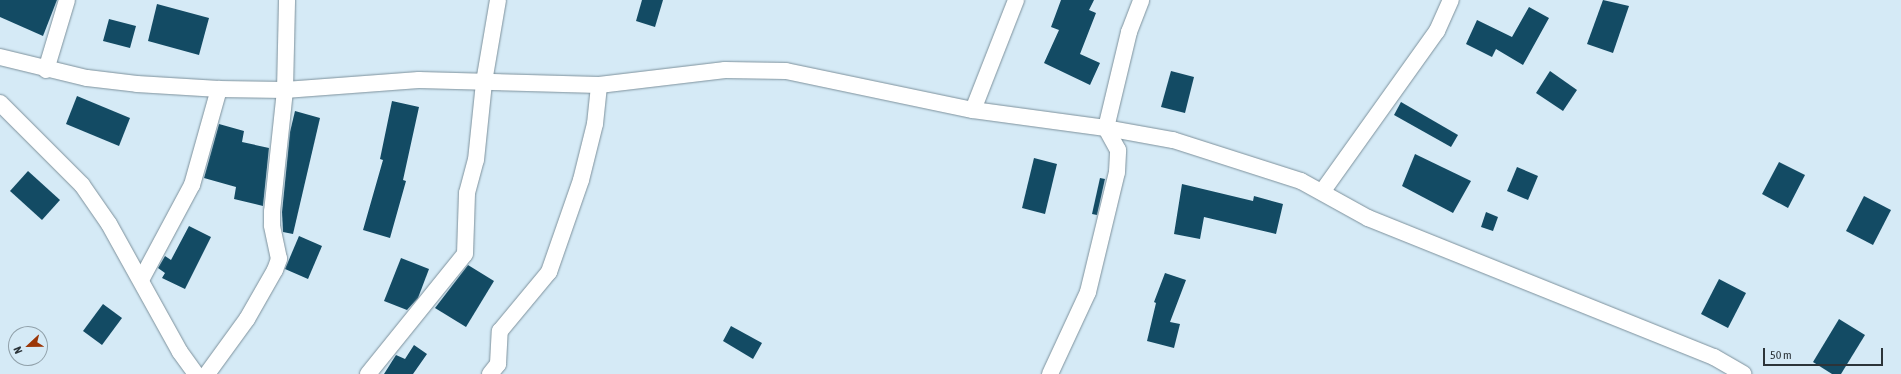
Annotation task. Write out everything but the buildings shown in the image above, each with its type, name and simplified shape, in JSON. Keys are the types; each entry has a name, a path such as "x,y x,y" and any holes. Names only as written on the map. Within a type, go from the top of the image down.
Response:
{"street":[{"path":"46,70 67,0"},
{"path":"207,374 247,319 275,270 278,259 272,225 272,212 285,90 287,0"},
{"path":"368,374 465,254 467,193 479,142 484,82 498,0"},
{"path":"973,110 1016,0"},
{"path":"1050,374 1088,292 1118,172 1118,150 1106,128 1130,32 1141,0"},
{"path":"1322,192 1437,31 1451,0"},
{"path":"0,57 46,70 137,84 220,89 285,90 385,81 599,85 725,70 786,71 973,110 1106,128 1173,140 1260,167 1322,192 1368,218 1714,357 1743,374"},
{"path":"490,374 498,364 500,331 549,272 581,180 595,124 599,85"},
{"path":"141,280 192,185 220,89"},
{"path":"0,103 82,185 110,224 180,352 196,374"}]}
